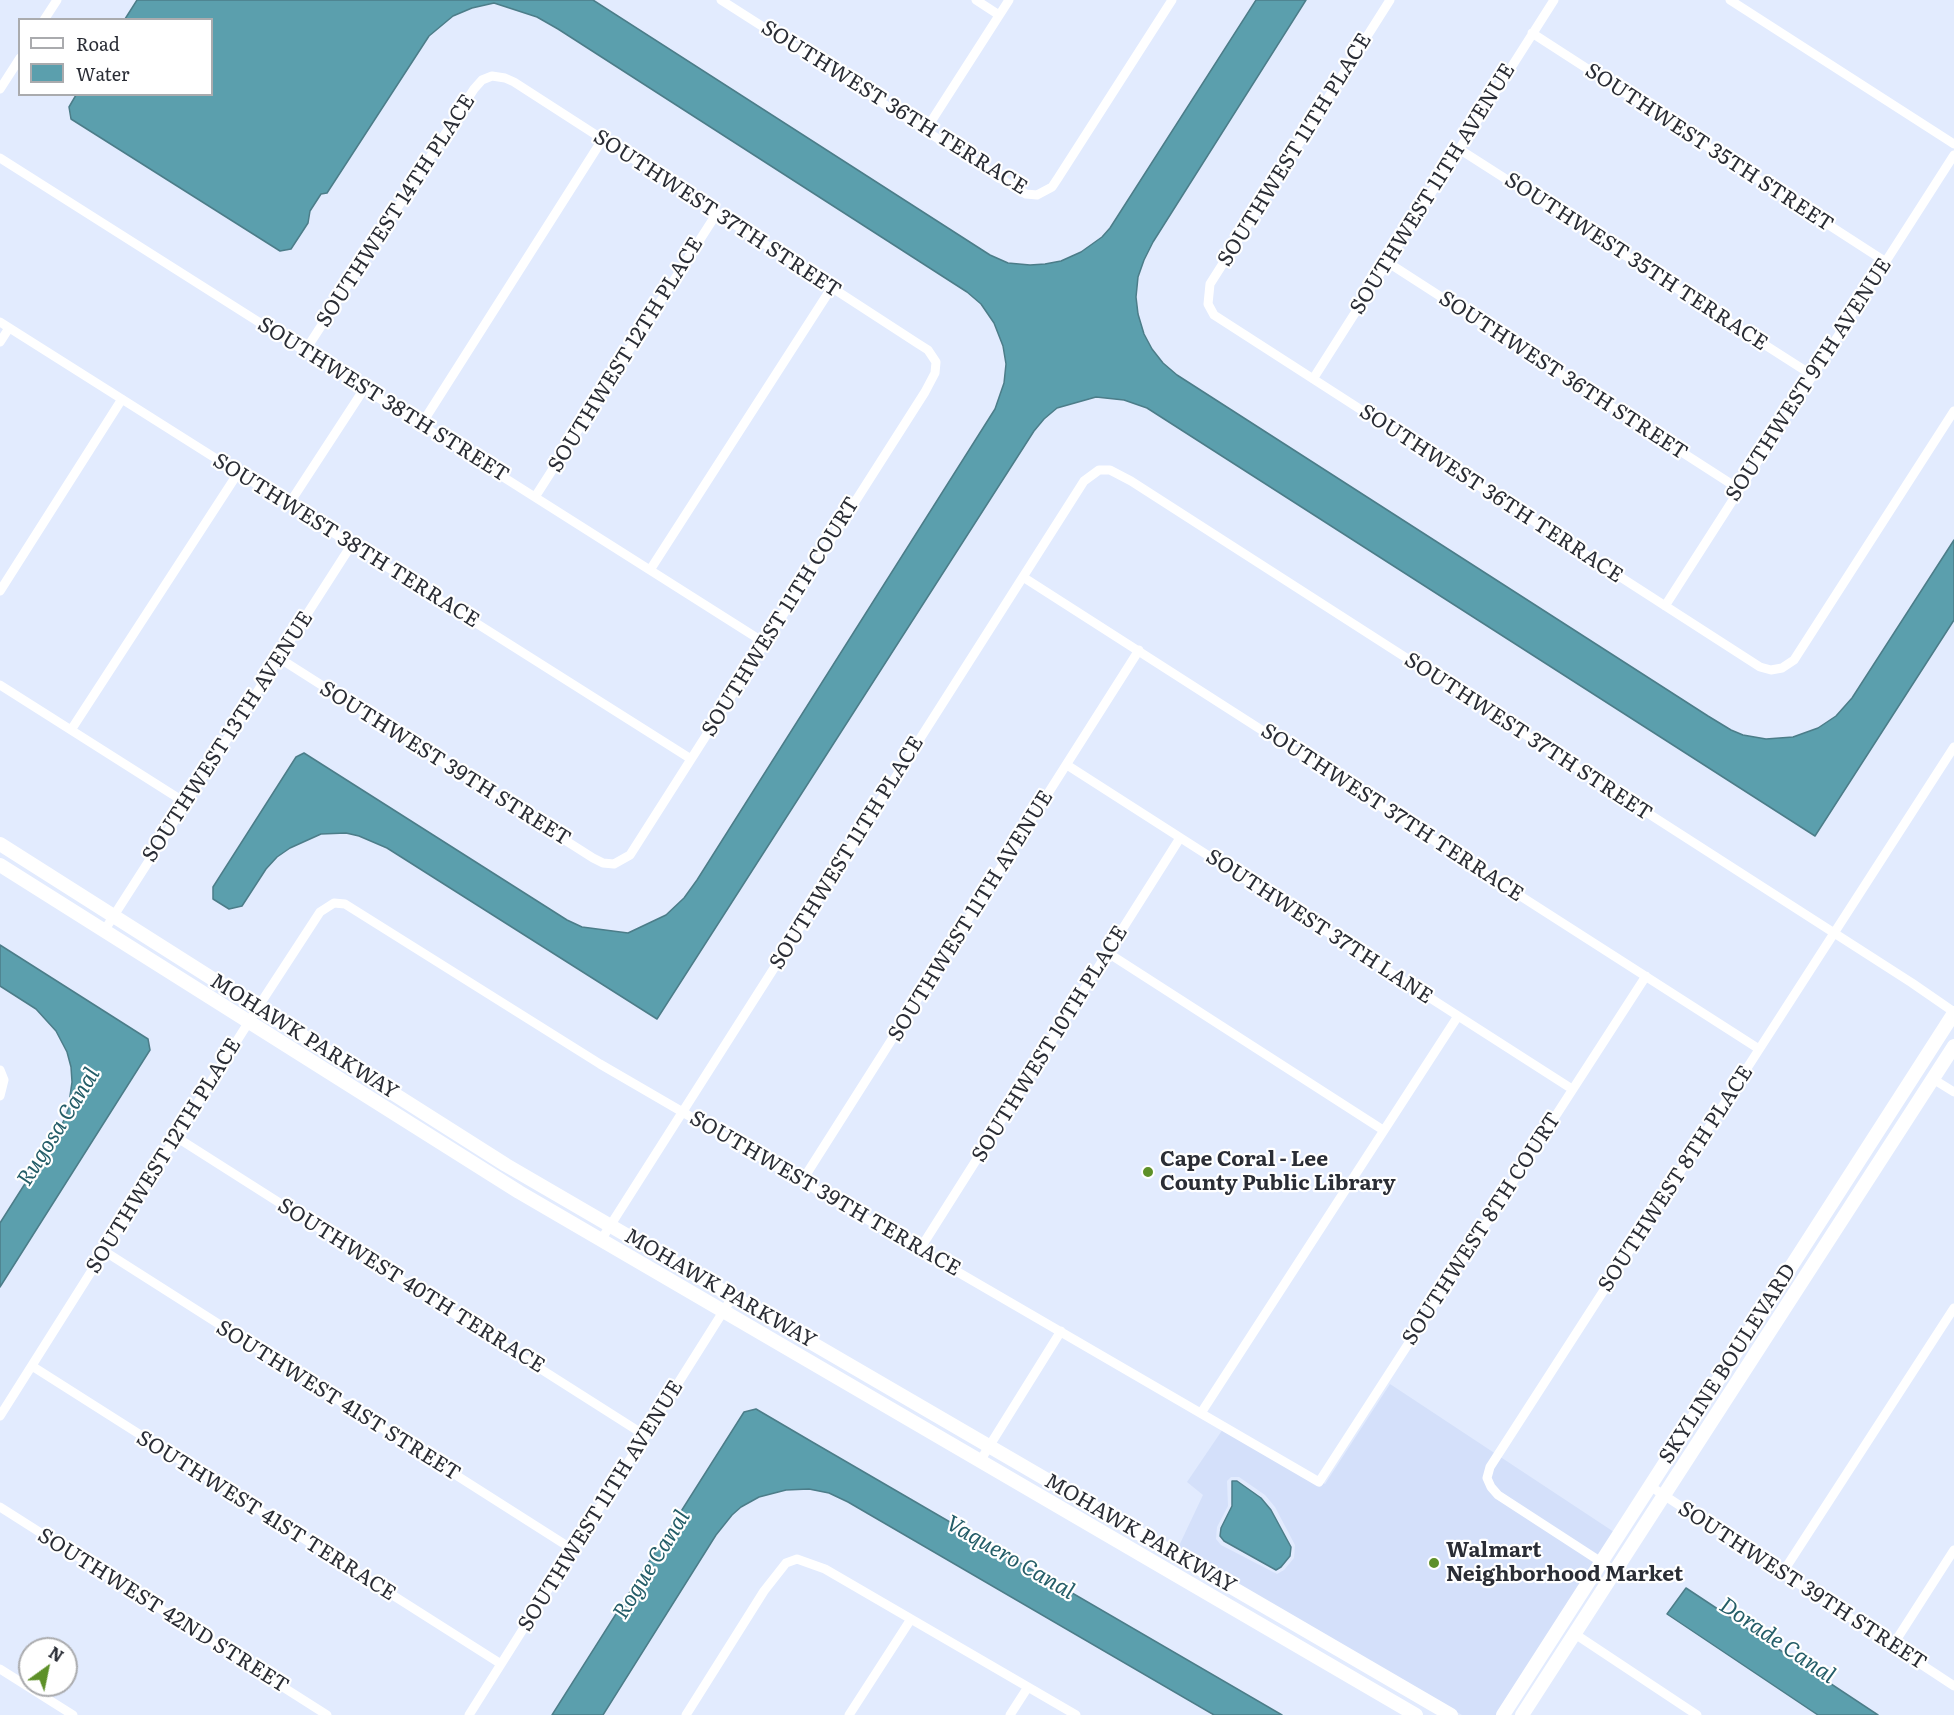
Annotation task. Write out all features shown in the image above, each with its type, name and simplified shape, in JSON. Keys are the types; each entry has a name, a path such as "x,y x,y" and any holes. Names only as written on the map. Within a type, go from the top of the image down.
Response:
{"street":[{"path":"45,18 57,0"},
{"name":"SOUTHWEST 36TH TERRACE","path":"721,0 1019,190 1026,194 1037,195 1052,187 1172,0"},
{"path":"976,0 999,15"},
{"path":"925,131 1009,0"},
{"name":"SOUTHWEST 11TH PLACE","path":"1208,304 1210,284 1390,0"},
{"name":"SOUTHWEST 11TH AVENUE","path":"1313,379 1554,0"},
{"path":"1730,0 1954,144"},
{"name":"SOUTHWEST 35TH STREET","path":"1532,33 1886,261"},
{"path":"0,89 18,61"},
{"name":"SOUTHWEST 37TH STREET","path":"492,76 514,82 922,346 936,362"},
{"name":"SOUTHWEST 14TH PLACE","path":"305,351 359,271 474,89 482,80 492,76"},
{"path":"421,425 603,140"},
{"name":"SOUTHWEST 35TH TERRACE","path":"1459,149 1812,375"},
{"name":"SOUTHWEST 9TH AVENUE","path":"1665,606 1954,155"},
{"name":"SOUTHWEST 38TH STREET","path":"0,158 765,643"},
{"name":"SOUTHWEST 12TH PLACE","path":"535,497 717,213"},
{"name":"SOUTHWEST 36TH STREET","path":"1387,262 1740,489"},
{"path":"650,570 832,287"},
{"name":"SOUTHWEST 36TH TERRACE","path":"1208,304 1214,315 1760,667 1771,670 1782,669 1794,660 1954,411"},
{"name":"SOUTHWEST 38TH TERRACE","path":"0,322 691,759"},
{"path":"0,342 9,328"},
{"name":"SOUTHWEST 11TH COURT","path":"614,864 630,855 925,392 935,373 936,362"},
{"path":"290,504 364,389"},
{"path":"0,591 122,399"},
{"name":"SOUTHWEST 11TH PLACE","path":"601,1240 1084,481 1099,470"},
{"name":"SOUTHWEST 37TH STREET","path":"1099,470 1110,470 1131,481 1912,983 1954,1013"},
{"path":"71,730 238,473"},
{"name":"SOUTHWEST 13TH AVENUE","path":"104,930 352,544"},
{"name":"SOUTHWEST 37TH TERRACE","path":"1023,577 1759,1049"},
{"name":"SOUTHWEST 11TH AVENUE","path":"802,1181 1139,651"},
{"name":"SOUTHWEST 39TH STREET","path":"279,658 593,858 603,863 614,864"},
{"path":"0,685 186,803"},
{"name":"SOUTHWEST 8TH PLACE","path":"1615,1571 1498,1495 1487,1478 1490,1467 1954,747"},
{"name":"SOUTHWEST 37TH LANE","path":"1067,765 1572,1089"},
{"name":"SOUTHWEST 10TH PLACE","path":"920,1249 1180,838"},
{"name":"MOHAWK PARKWAY","path":"0,844 506,1165 1451,1715"},
{"name":"MOHAWK PARKWAY","path":"0,865 471,1163 1416,1715"},
{"name":"SOUTHWEST 12TH PLACE","path":"0,1416 258,1007 320,912 334,903"},
{"name":"SOUTHWEST 39TH TERRACE","path":"334,903 345,904 600,1064 1318,1482"},
{"path":"1108,953 1383,1130"},
{"name":"SOUTHWEST 8TH COURT","path":"1318,1482 1646,976"},
{"name":"SKYLINE BOULEVARD","path":"1503,1715 1954,1013"},
{"path":"1201,1413 1458,1016"},
{"name":"SKYLINE BOULEVARD","path":"1522,1715 1954,1046"},
{"path":"0,1070 4,1080 0,1096"},
{"path":"1933,1079 1954,1092"},
{"name":"SOUTHWEST 40TH TERRACE","path":"176,1137 646,1436"},
{"name":"SOUTHWEST 41ST STREET","path":"104,1251 572,1549"},
{"name":"SOUTHWEST 11TH AVENUE","path":"469,1715 733,1296"},
{"path":"1783,1572 1954,1308"},
{"path":"980,1461 1061,1331"},
{"name":"SOUTHWEST 41ST TERRACE","path":"32,1366 501,1664"},
{"name":"SOUTHWEST 39TH STREET","path":"1650,1486 1954,1686"},
{"name":"SOUTHWEST 42ND STREET","path":"0,1507 327,1715"},
{"path":"1893,1645 1954,1550"},
{"path":"686,1715 764,1591 786,1563 797,1559 825,1569 1076,1715"},
{"path":"849,1715 911,1619"},
{"path":"1575,1634 1697,1715"},
{"path":"0,1669 74,1715"},
{"path":"1010,1715 1028,1687"}],"shaded area":[{"path":"1390,1384 1614,1532 1496,1715 1462,1715 1177,1550 1203,1495 1187,1482 1225,1426 1325,1484","holes":["1231,1477 1239,1477 1265,1495 1275,1507 1295,1545 1294,1558 1284,1570 1277,1574 1221,1545 1216,1539 1217,1527 1228,1506 1227,1481"]}],"water":[{"path":"137,0 593,0 990,255 1008,263 1030,265 1061,261 1081,252 1102,237 1110,228 1256,0 1306,0 1153,242 1144,260 1138,277 1136,297 1138,314 1144,334 1163,363 1177,375 1708,716 1743,735 1766,739 1793,737 1818,728 1836,716 1852,698 1954,540 1954,620 1815,836 1147,408 1124,400 1096,397 1057,408 1034,431 657,1019 387,848 359,836 346,833 321,834 290,848 266,869 242,906 229,909 213,899 213,887 296,757 304,753 567,920 582,927 628,933 666,915 684,898 697,880 995,409 1004,383 1006,364 1003,346 994,323 981,304 967,292 558,29 537,17 494,3 472,8 453,16 429,36 327,193 321,194 310,211 308,223 291,249 280,251 71,119 69,107 75,96 213,96 213,18 126,18"},
{"path":"0,945 148,1039 150,1050 0,1287 0,1223 61,1127 68,1110 72,1082 67,1052 56,1031 36,1009 0,986"},
{"path":"756,1409 1282,1715 1214,1715 848,1502 829,1493 809,1489 786,1490 759,1497 732,1515 716,1535 603,1715 552,1715 744,1412"},
{"path":"1232,1481 1237,1481 1261,1498 1271,1510 1291,1547 1290,1556 1276,1570 1224,1541 1220,1536 1221,1528 1232,1506"},
{"path":"1686,1588 1878,1715 1818,1715 1667,1614"}],"place":[{"name":"Cape Coral - Lee County Public Library","path":"1148,1172"},
{"name":"Walmart Neighborhood Market","path":"1434,1563"}],"water label":[{"name":"Rugosa Canal","path":"59,1127"},
{"name":"Vaquero Canal","path":"1010,1558"},
{"name":"Rogue Canal","path":"652,1565"},
{"name":"Dorade Canal","path":"1777,1641"}]}
